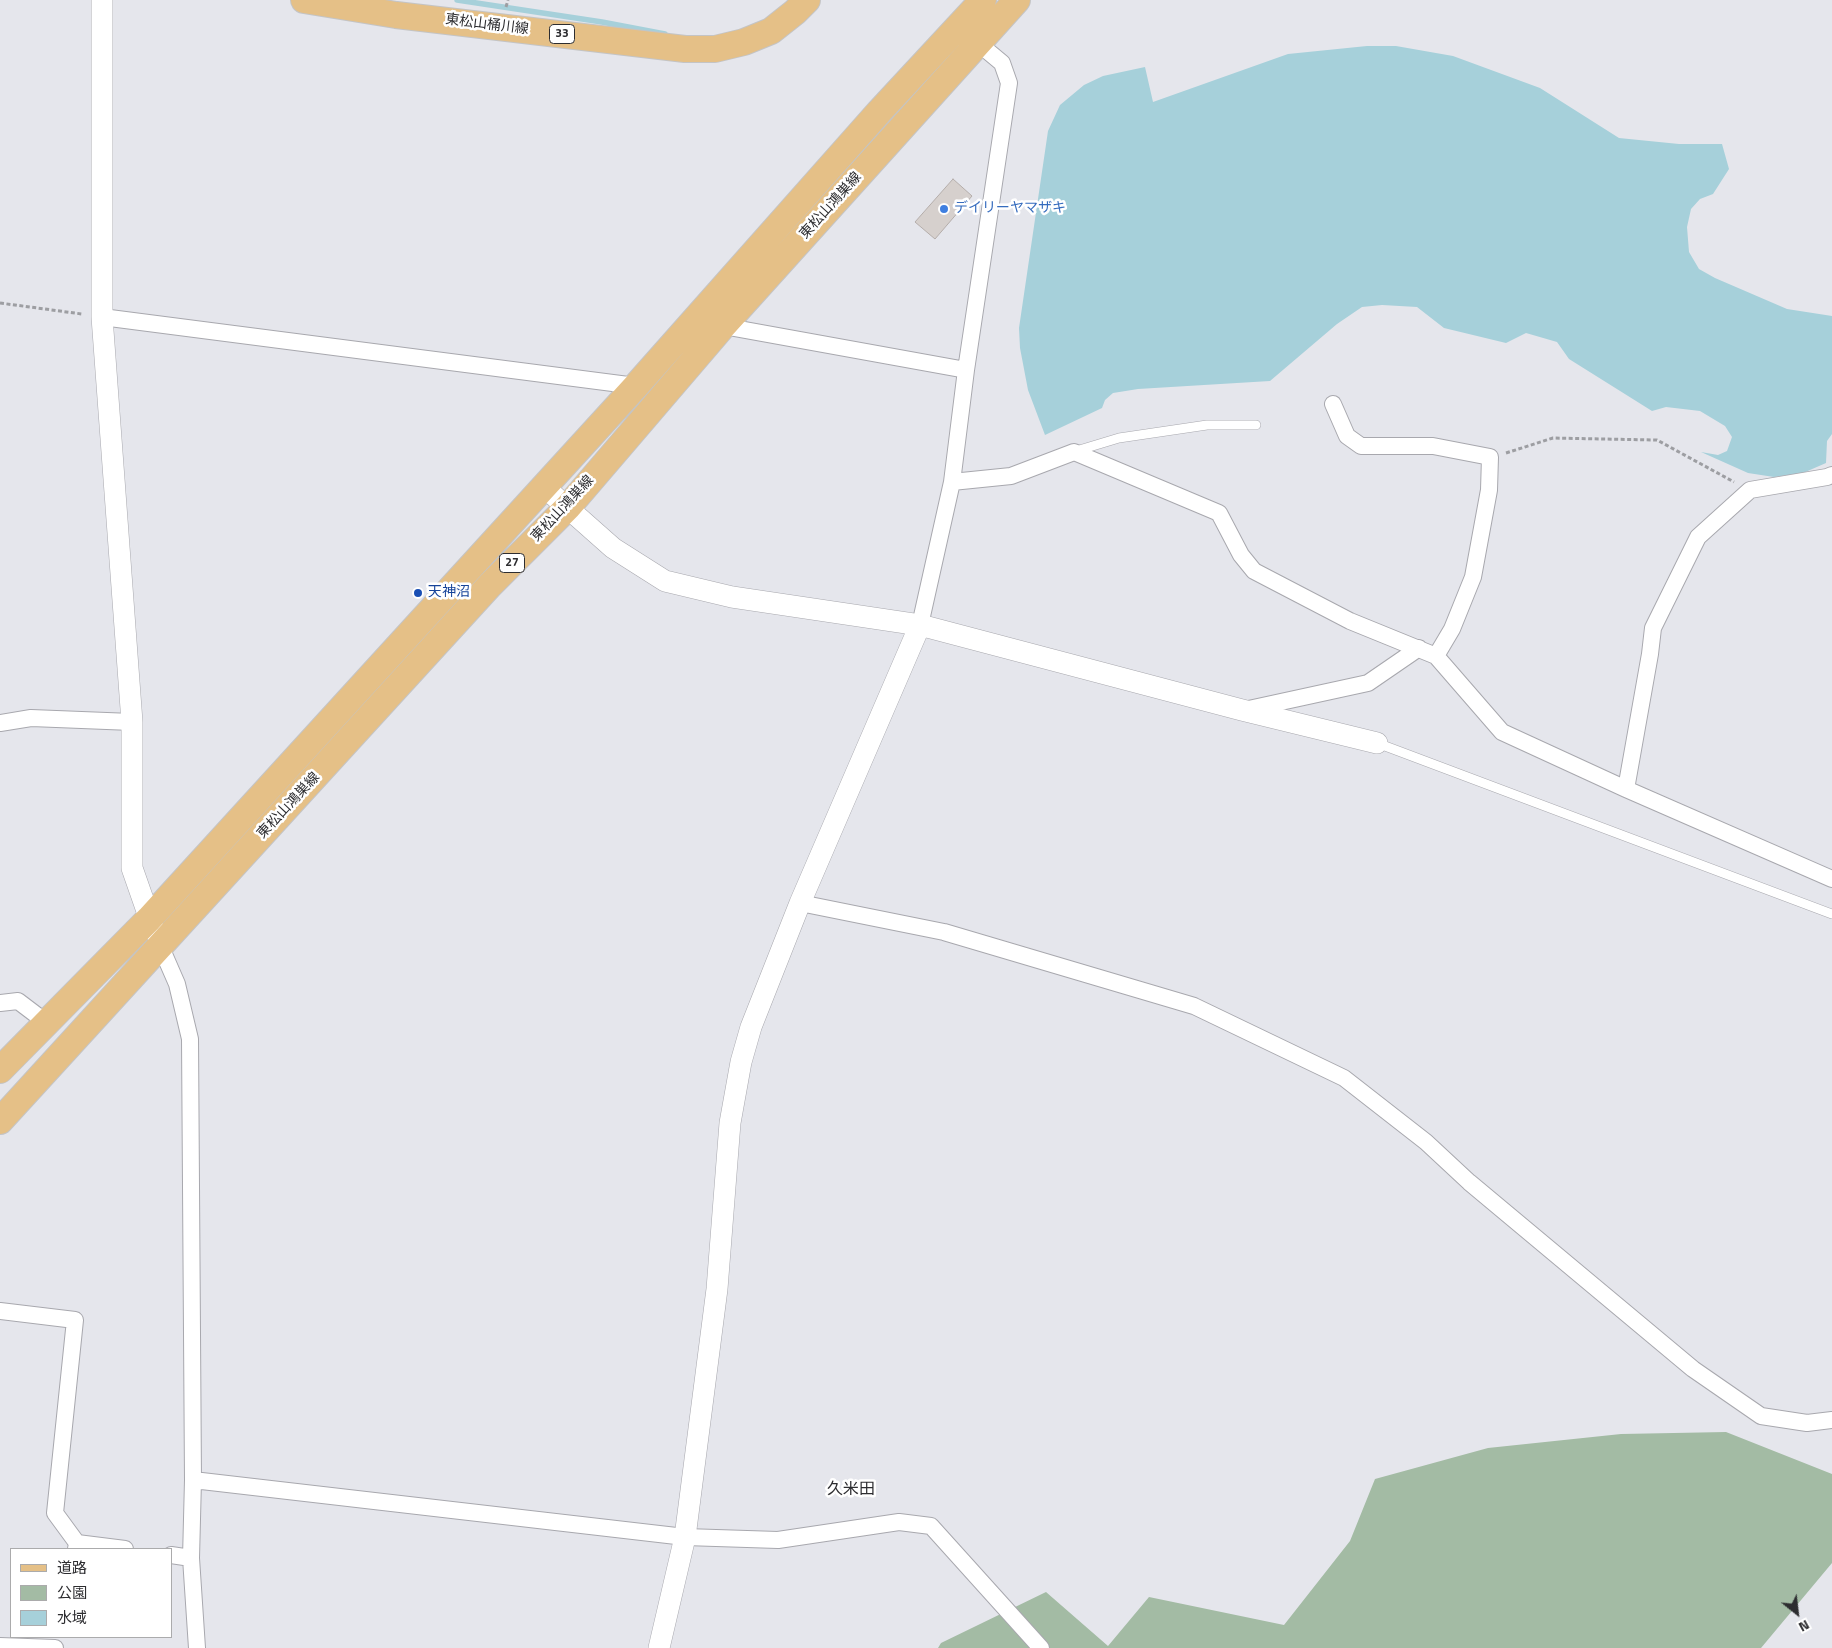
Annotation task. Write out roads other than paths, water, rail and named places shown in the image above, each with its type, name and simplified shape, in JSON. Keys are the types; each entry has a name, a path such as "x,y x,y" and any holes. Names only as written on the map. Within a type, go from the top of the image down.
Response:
{"main road":[{"name":"東松山桶川線","path":"304,0 396,15 685,49 716,49 744,42 771,31 807,0"},
{"name":"東松山鴻巣線","path":"0,1070 149,919 636,386 879,112 983,0"},
{"name":"東松山鴻巣線","path":"0,1121 490,585 568,507 723,326 1017,0"}],"street":[{"path":"102,0 102,317 132,722 132,868 149,919 177,984 190,1039 193,1480 191,1558 198,1648"},
{"path":"659,1648 685,1537 717,1289 730,1122 742,1062 751,1027 800,904 920,625 952,482 966,370 1009,83 1002,63 978,43"},
{"path":"102,317 636,386"},
{"path":"723,326 966,370"},
{"path":"1333,404 1347,436 1361,446 1432,446 1490,457 1489,490 1473,577 1452,629 1436,656"},
{"path":"952,482 1010,476 1074,452 1219,513 1241,555 1254,571 1350,621 1436,656 1502,732 1626,790 1832,880"},
{"path":"1626,790 1653,628 1698,537 1750,490 1832,475"},
{"path":"543,486 612,548 665,580 732,597 920,625 1242,710 1376,743"},
{"path":"1242,710 1368,683 1419,648"},
{"path":"0,723 31,718 132,722"},
{"path":"800,904 944,932 1194,1006 1344,1078 1426,1142 1469,1182 1708,1379 1761,1416 1808,1423 1832,1420"},
{"path":"0,1003 18,1001 47,1023"},
{"path":"0,1312 75,1320 55,1513 77,1546 109,1548"},
{"path":"193,1480 685,1537 778,1540 899,1522 930,1526 1041,1648"},
{"path":"172,1555 191,1558"},
{"path":"0,1646 55,1648"}],"lane":[{"path":"1074,452 1119,438 1198,426 1256,425"},
{"path":"1376,743 1832,914"}],"water":[{"path":"1367,46 1396,46 1453,56 1540,88 1619,138 1679,144 1722,144 1729,169 1713,194 1700,199 1691,209 1687,227 1689,252 1699,269 1715,278 1787,309 1832,316 1832,434 1827,441 1826,463 1803,473 1774,477 1748,473 1701,452 1718,455 1727,451 1732,437 1725,426 1700,411 1666,407 1652,411 1569,359 1557,342 1526,333 1506,343 1444,328 1417,307 1382,305 1362,307 1337,324 1270,381 1138,389 1113,393 1105,400 1102,408 1045,435 1028,390 1020,348 1019,328 1048,131 1060,105 1084,85 1103,76 1145,67 1153,102 1288,54"}],"waterway":[{"path":"457,0 602,22 665,34"}],"place":[{"name":"デイリーヤマザキ","path":"944,209"},
{"name":"天神沼","path":"418,593"}],"district":[{"name":"久米田","path":"851,1490"}]}
